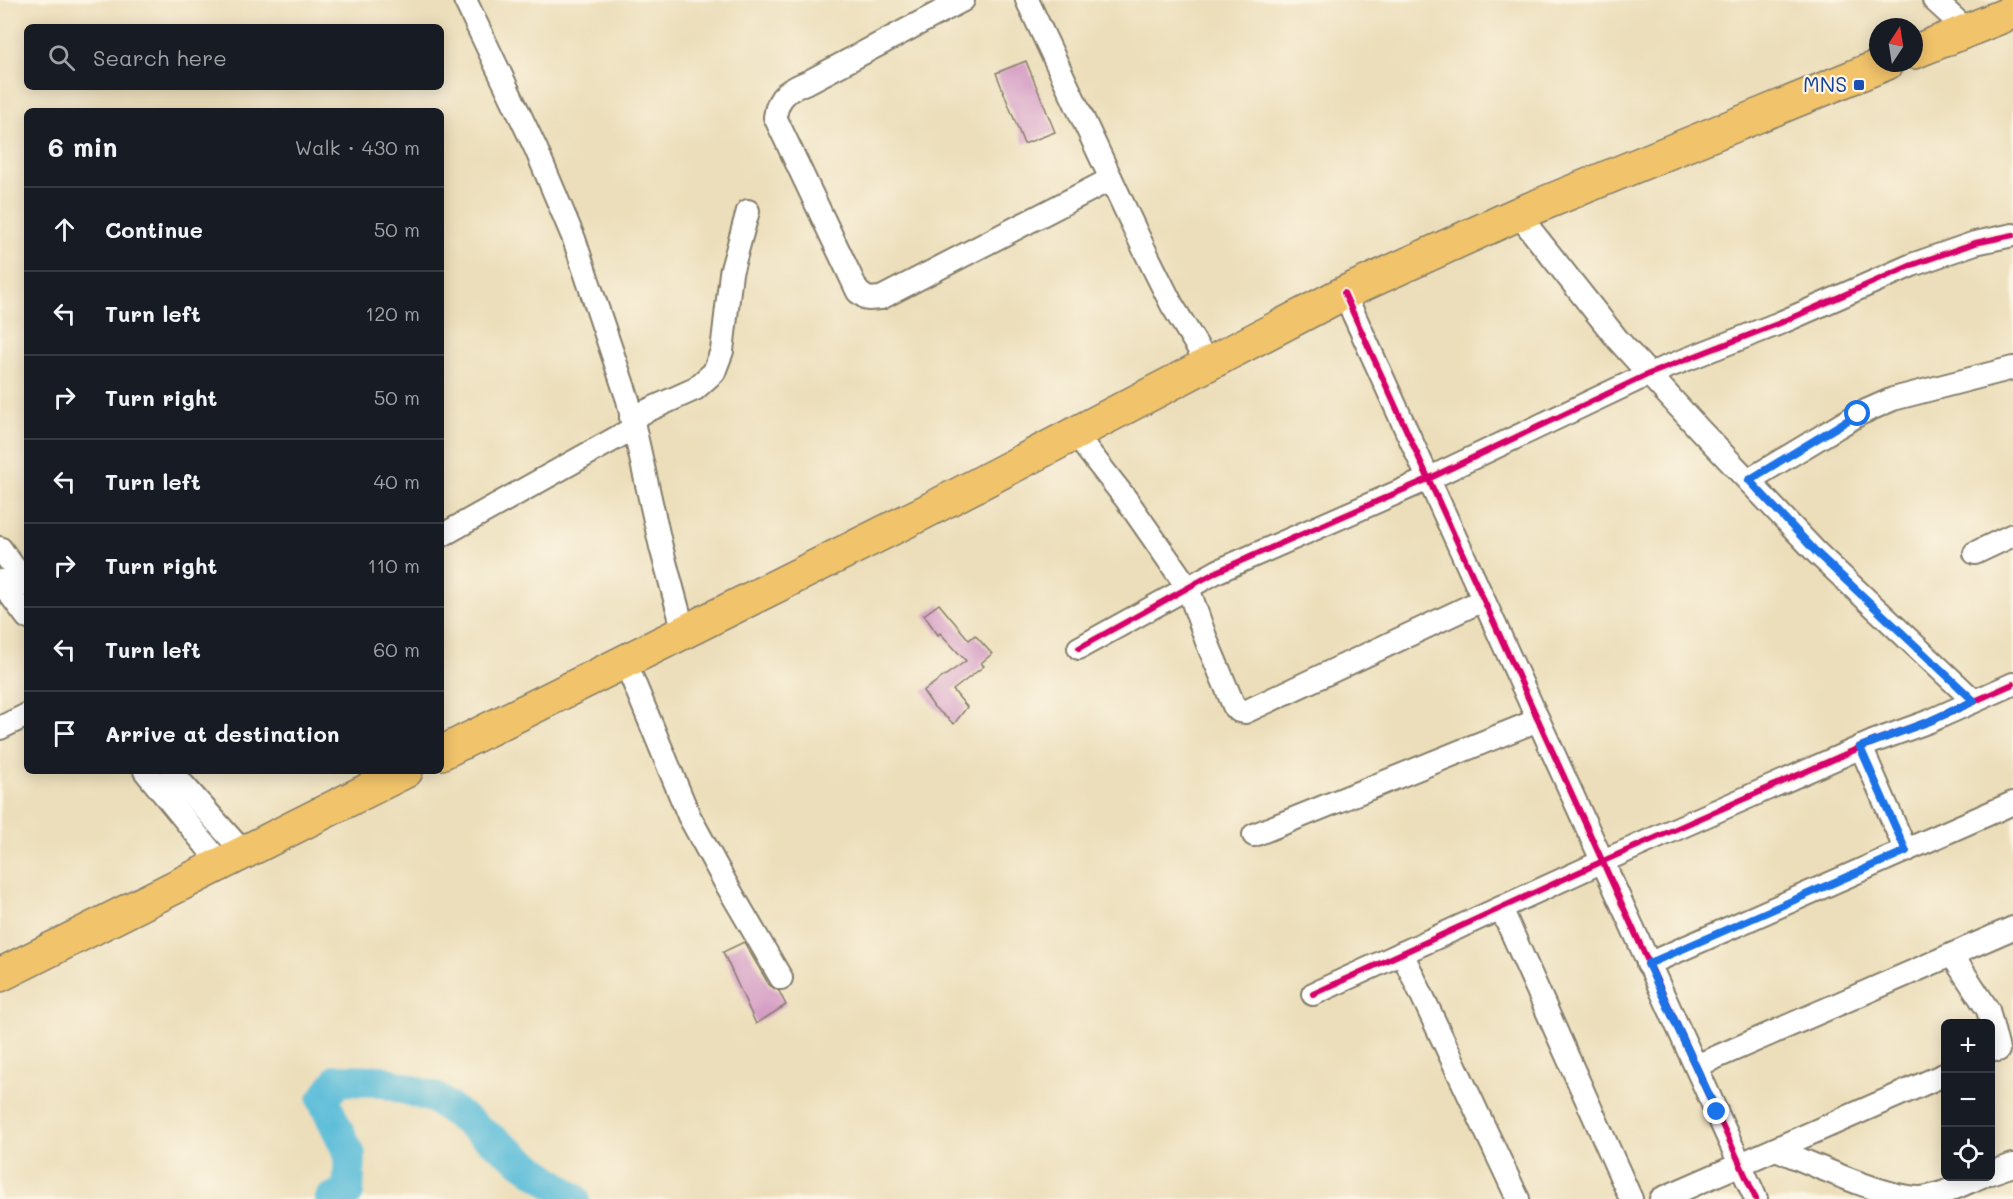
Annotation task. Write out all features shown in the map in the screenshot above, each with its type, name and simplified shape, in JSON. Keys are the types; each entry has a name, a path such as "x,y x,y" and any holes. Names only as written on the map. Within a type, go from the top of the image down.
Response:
{"highway":[{"path":"1923,48 2013,12"},
{"path":"444,752 923,513 1344,293 1518,214 1869,70"},
{"path":"0,975 400,774"}],"street":[{"path":"465,0 536,149 574,239 628,400 661,547 684,632"},
{"path":"963,0 794,88 784,95 776,106 775,117 858,291 868,298 881,298 1111,179"},
{"path":"1027,0 1172,305 1208,364"},
{"path":"1934,0 1967,30"},
{"path":"444,535 633,423 695,389 714,372 722,351 731,273 748,211"},
{"path":"1518,214 1618,339 1649,374 1817,553 1974,701"},
{"path":"1079,648 1218,571 1428,479 1649,374 1780,323 1912,265 1975,243 2013,235"},
{"path":"1344,293 1756,1199"},
{"path":"1749,480 1858,414 1893,399 2013,368"},
{"path":"1075,434 1126,499 1188,588 1207,642 1234,706 1239,711 1245,712 1483,600"},
{"path":"1975,553 2013,535"},
{"path":"0,548 24,581"},
{"path":"0,581 24,613"},
{"path":"625,661 689,816 724,882 781,978"},
{"path":"1313,994 1860,747 1930,721 2013,684"},
{"path":"0,728 24,717"},
{"path":"1254,835 1538,720"},
{"path":"1860,747 1906,851"},
{"path":"148,774 232,858"},
{"path":"173,774 232,858"},
{"path":"1648,964 2013,803"},
{"path":"1501,908 1631,1199"},
{"path":"1696,1066 2013,928"},
{"path":"1402,953 1518,1199"},
{"path":"1952,955 1988,1010 2001,1050"},
{"path":"1661,1199 1941,1076"},
{"path":"1776,1149 1898,1197 1922,1198 1970,1181"},
{"path":"1995,1171 2013,1164"}],"building":[{"path":"1026,61 1055,132 1024,144 996,73"},
{"path":"939,604 969,640 975,635 992,654 981,663 984,666 953,690 967,707 954,724 934,707 923,691 966,661 940,633 938,635 924,615"},
{"path":"744,942 769,985 779,991 786,1005 756,1024 723,952"}],"waterway":[{"path":"331,1199 348,1192 350,1155 323,1100 338,1080 381,1081 435,1098 574,1199"}],"cycle path":[{"path":"1079,648 1218,571 1428,479 1649,374 1780,323 1912,265 1975,243 2013,235"},
{"path":"1344,293 1756,1199"},
{"path":"1313,994 1601,862 1875,741 1930,721 2013,684"}],"place":[{"name":"MNS","path":"1859,85"}],"route":[{"path":"1717,1112 1648,964 1906,851 1860,747 1930,721 1974,701 1817,553 1749,480 1858,414"}]}
